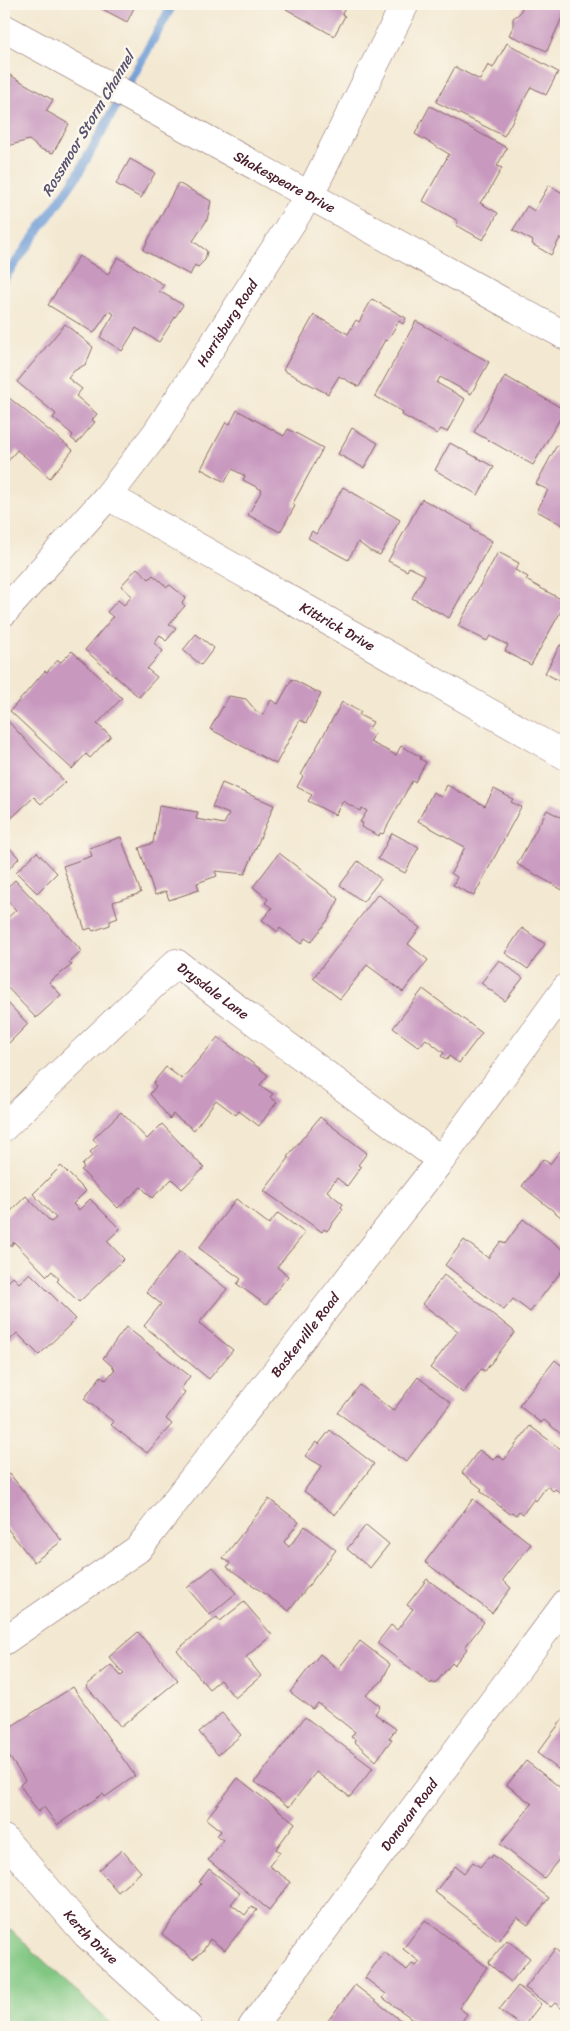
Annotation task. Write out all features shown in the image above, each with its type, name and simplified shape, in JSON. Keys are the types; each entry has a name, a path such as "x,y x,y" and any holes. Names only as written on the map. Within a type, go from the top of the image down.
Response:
{"street":[{"name":"Harrisburg Road","path":"4,612 108,496 157,432 310,194 405,4"},
{"name":"Shakespeare Drive","path":"4,28 566,336"},
{"name":"Kittrick Drive","path":"108,496 566,756"},
{"name":"Drysdale Lane","path":"4,1127 176,963 441,1160"},
{"name":"Baskerville Road","path":"4,1641 138,1549 441,1160 566,988"},
{"name":"Donovan Road","path":"252,2027 566,1603"},
{"name":"Kerth Drive","path":"4,1839 87,1934 188,2027"}],"green space":[{"path":"4,1924 115,2027 4,2027"}],"building":[{"path":"93,4 136,4 127,22"},
{"path":"288,4 347,4 342,14 345,16 334,36 286,9"},
{"path":"524,4 566,4 566,17 563,15 547,51 509,35 513,27 513,18 519,14"},
{"path":"507,43 558,72 546,95 531,87 504,136 436,102 455,67 480,80 488,65 493,68"},
{"path":"8,74 53,100 46,111 69,124 53,153 40,149 29,140 4,147 4,82"},
{"path":"430,106 507,148 497,166 502,168 485,198 480,203 498,213 483,240 456,225 458,221 423,201 449,154 415,134"},
{"path":"130,159 155,173 141,198 116,184"},
{"path":"178,183 211,201 207,220 193,241 207,251 205,260 198,267 195,265 190,275 143,250"},
{"path":"549,185 566,195 566,241 560,238 551,255 532,244 533,241 513,230 527,206 534,211"},
{"path":"79,256 108,274 118,257 164,285 159,291 183,305 159,342 136,328 122,351 100,337 114,314 109,311 94,333 48,305"},
{"path":"372,299 406,318 403,324 399,321 387,341 385,340 359,387 339,376 328,394 283,370 314,315 348,334 356,320 359,322"},
{"path":"416,321 489,362 471,394 440,377 437,383 465,399 447,432 441,429 437,434 402,415 403,412 375,396"},
{"path":"65,324 93,347 86,364 74,371 68,378 82,389 76,396 97,414 92,420 95,422 77,443 71,438 73,435 53,418 56,414 17,382"},
{"path":"505,376 565,410 533,465 474,432"},
{"path":"8,397 73,450 50,478 17,450 4,466 4,402"},
{"path":"237,410 284,436 288,429 323,448 292,505 295,506 280,532 248,515 262,490 243,480 245,476 232,469 225,482 201,469 226,422 230,424"},
{"path":"352,428 378,443 364,468 338,454"},
{"path":"450,443 494,467 478,495 435,470"},
{"path":"557,445 566,449 566,527 537,511 548,490 536,484"},
{"path":"343,487 400,520 380,555 370,551 358,542 348,560 308,538 312,531 316,534"},
{"path":"422,499 471,526 472,530 492,541 449,618 412,598 425,575 409,567 407,571 388,561"},
{"path":"498,552 519,563 515,570 528,577 526,580 566,602 531,665 505,651 508,645 490,636 487,641 458,626"},
{"path":"137,568 149,579 153,575 167,587 170,585 186,598 182,603 185,606 169,624 176,629 166,641 160,635 154,643 163,651 147,669 157,677 139,697 85,650 113,617 107,612 118,600 124,605 132,596 121,586"},
{"path":"196,634 214,648 201,665 183,650"},
{"path":"560,645 566,648 566,685 545,673"},
{"path":"72,651 122,698 97,724 111,736 90,758 86,754 72,769 10,711 45,671 47,672 58,660 61,662"},
{"path":"292,679 321,694 306,723 300,720 276,764 210,729 229,696 246,699 256,711 263,715 271,700 278,704"},
{"path":"342,702 361,712 359,715 373,722 369,729 375,733 370,742 396,755 401,746 421,757 420,759 426,762 415,782 412,781 383,834 380,833 379,836 361,827 363,823 360,822 367,811 362,808 360,811 343,801 335,815 308,801 312,795 297,787 303,776 301,775"},
{"path":"4,717 65,782 41,804 34,797 4,825"},
{"path":"222,783 274,805 245,874 215,871 217,876 197,883 199,890 169,900 166,891 155,895 139,848 153,843 159,806 198,812 196,819 224,824 229,814 212,807"},
{"path":"447,785 485,806 494,789 513,799 511,802 521,807 474,896 453,885 457,877 451,873 465,847 418,821 433,792 441,797"},
{"path":"547,810 566,820 566,892 517,864"},
{"path":"392,833 419,847 405,873 378,859"},
{"path":"121,837 141,893 113,902 118,918 110,921 110,925 93,931 91,928 85,930 63,866 92,856 89,848"},
{"path":"4,842 19,858 4,874"},
{"path":"37,852 57,873 37,893 16,872"},
{"path":"279,853 339,899 328,920 311,942 305,938 301,944 280,928 278,932 262,920 272,908 265,903 268,899 253,887"},
{"path":"358,861 381,879 363,902 340,885"},
{"path":"15,880 82,951 69,963 72,965 49,982 61,995 36,1018 6,986 4,987 4,937 6,935 4,921 16,910 4,897 4,890"},
{"path":"378,894 420,928 408,944 428,960 403,992 367,965 340,999 313,978"},
{"path":"522,928 545,944 528,969 505,953"},
{"path":"499,960 523,978 505,1001 481,983"},
{"path":"423,989 482,1033 459,1063 449,1056 447,1060 441,1056 444,1053 426,1039 419,1047 393,1028"},
{"path":"4,999 28,1024 4,1048"},
{"path":"218,1037 268,1075 260,1085 273,1094 270,1097 277,1102 259,1126 239,1111 236,1115 216,1100 194,1130 173,1114 170,1119 150,1094 156,1086 153,1083 166,1067 182,1079"},
{"path":"121,1112 147,1139 162,1124 204,1168 182,1189 172,1179 152,1198 141,1187 118,1208 81,1170 84,1168 82,1165 93,1155 90,1152 98,1145 93,1139"},
{"path":"320,1117 367,1153 358,1165 361,1167 347,1186 337,1178 327,1191 343,1204 341,1207 343,1209 327,1231 324,1229 322,1232 264,1191 289,1158 287,1157"},
{"path":"560,1151 565,1154 566,1152 566,1221 522,1186 543,1159 550,1164"},
{"path":"61,1166 86,1191 73,1204 79,1210 90,1199 120,1229 107,1241 124,1259 79,1302 57,1281 59,1279 52,1271 47,1276 14,1242 11,1246 4,1239 4,1218 26,1196 51,1222 56,1218 33,1194"},
{"path":"236,1199 269,1224 278,1213 305,1233 277,1267 288,1276 266,1305 237,1284 241,1279 199,1248"},
{"path":"523,1219 566,1252 566,1265 530,1312 513,1299 504,1310 445,1265 464,1240 488,1258 501,1241 505,1244"},
{"path":"180,1251 227,1289 199,1323 233,1350 209,1379 144,1326 161,1304 146,1292"},
{"path":"30,1273 76,1319 39,1355 17,1333 4,1346 4,1286 13,1277 19,1283"},
{"path":"444,1275 515,1332 485,1371 481,1369 463,1393 430,1368 458,1331 422,1304"},
{"path":"126,1327 190,1376 181,1389 185,1392 166,1419 172,1424 147,1453 111,1425 114,1422 84,1399 101,1376 106,1380 115,1369 103,1358"},
{"path":"555,1360 566,1369 566,1438 544,1420 541,1423 519,1406"},
{"path":"418,1377 451,1403 406,1462 338,1413 360,1385 393,1411"},
{"path":"530,1426 566,1453 566,1497 547,1486 523,1514 519,1511 516,1515 512,1512 510,1514 480,1491 482,1489 462,1473 479,1450 493,1460 497,1455 504,1460"},
{"path":"330,1430 374,1464 335,1515 304,1491 322,1466 305,1456 316,1442 319,1444"},
{"path":"10,1474 62,1541 34,1562 7,1528 4,1531 4,1479"},
{"path":"269,1499 299,1522 284,1542 289,1547 305,1526 336,1550 289,1611 227,1567 230,1563 223,1558"},
{"path":"473,1499 531,1544 503,1580 511,1588 492,1613 425,1562"},
{"path":"366,1525 389,1544 370,1568 347,1549"},
{"path":"213,1567 236,1593 210,1615 187,1588"},
{"path":"427,1579 484,1622 465,1647 467,1649 454,1665 452,1663 435,1684 432,1682 431,1684 377,1643 391,1625 397,1630 413,1609 407,1605"},
{"path":"244,1602 272,1635 246,1657 261,1676 235,1698 220,1680 209,1689 177,1650 217,1617 220,1621"},
{"path":"138,1632 178,1680 121,1727 86,1686 111,1665 121,1676 124,1674 109,1657"},
{"path":"360,1641 390,1664 382,1681 366,1695 380,1706 375,1714 396,1729 389,1738 392,1739 376,1761 351,1737 355,1732 318,1703 313,1709 290,1692 320,1654 338,1669"},
{"path":"73,1687 135,1776 105,1797 103,1794 57,1825 44,1807 38,1812 20,1785 25,1780 4,1749 4,1731"},
{"path":"222,1713 241,1735 218,1755 199,1732"},
{"path":"566,1715 566,1775 537,1753"},
{"path":"305,1717 373,1768 350,1797 316,1772 289,1807 255,1782"},
{"path":"526,1761 566,1792 566,1840 559,1850 564,1853 544,1878 500,1844 532,1804 507,1785"},
{"path":"238,1778 295,1823 276,1849 280,1852 269,1866 291,1882 269,1910 208,1860 223,1840 217,1836 221,1831 206,1819"},
{"path":"122,1850 141,1872 118,1892 99,1870"},
{"path":"493,1855 549,1898 528,1925 517,1917 498,1941 435,1892 455,1866 464,1873 473,1862 480,1867 489,1856 491,1858"},
{"path":"209,1869 240,1893 231,1904 245,1915 251,1907 257,1910 225,1950 210,1939 203,1951 193,1959 162,1934 201,1884 199,1882"},
{"path":"425,1920 487,1967 459,2008 467,2014 458,2027 424,2027 383,1998 386,1994 365,1978 384,1952 407,1970 412,1964 416,1966 420,1962 403,1949"},
{"path":"507,1940 530,1958 511,1982 488,1963"},
{"path":"555,1949 566,1958 566,2012 555,2003 551,2007 525,1988"},
{"path":"355,1985 409,2027 331,2027 327,2022"},
{"path":"518,1986 541,2004 523,2027 499,2010"}],"waterway":[{"name":"Rossmoor Storm Channel","path":"4,279 77,176 173,4"}]}
